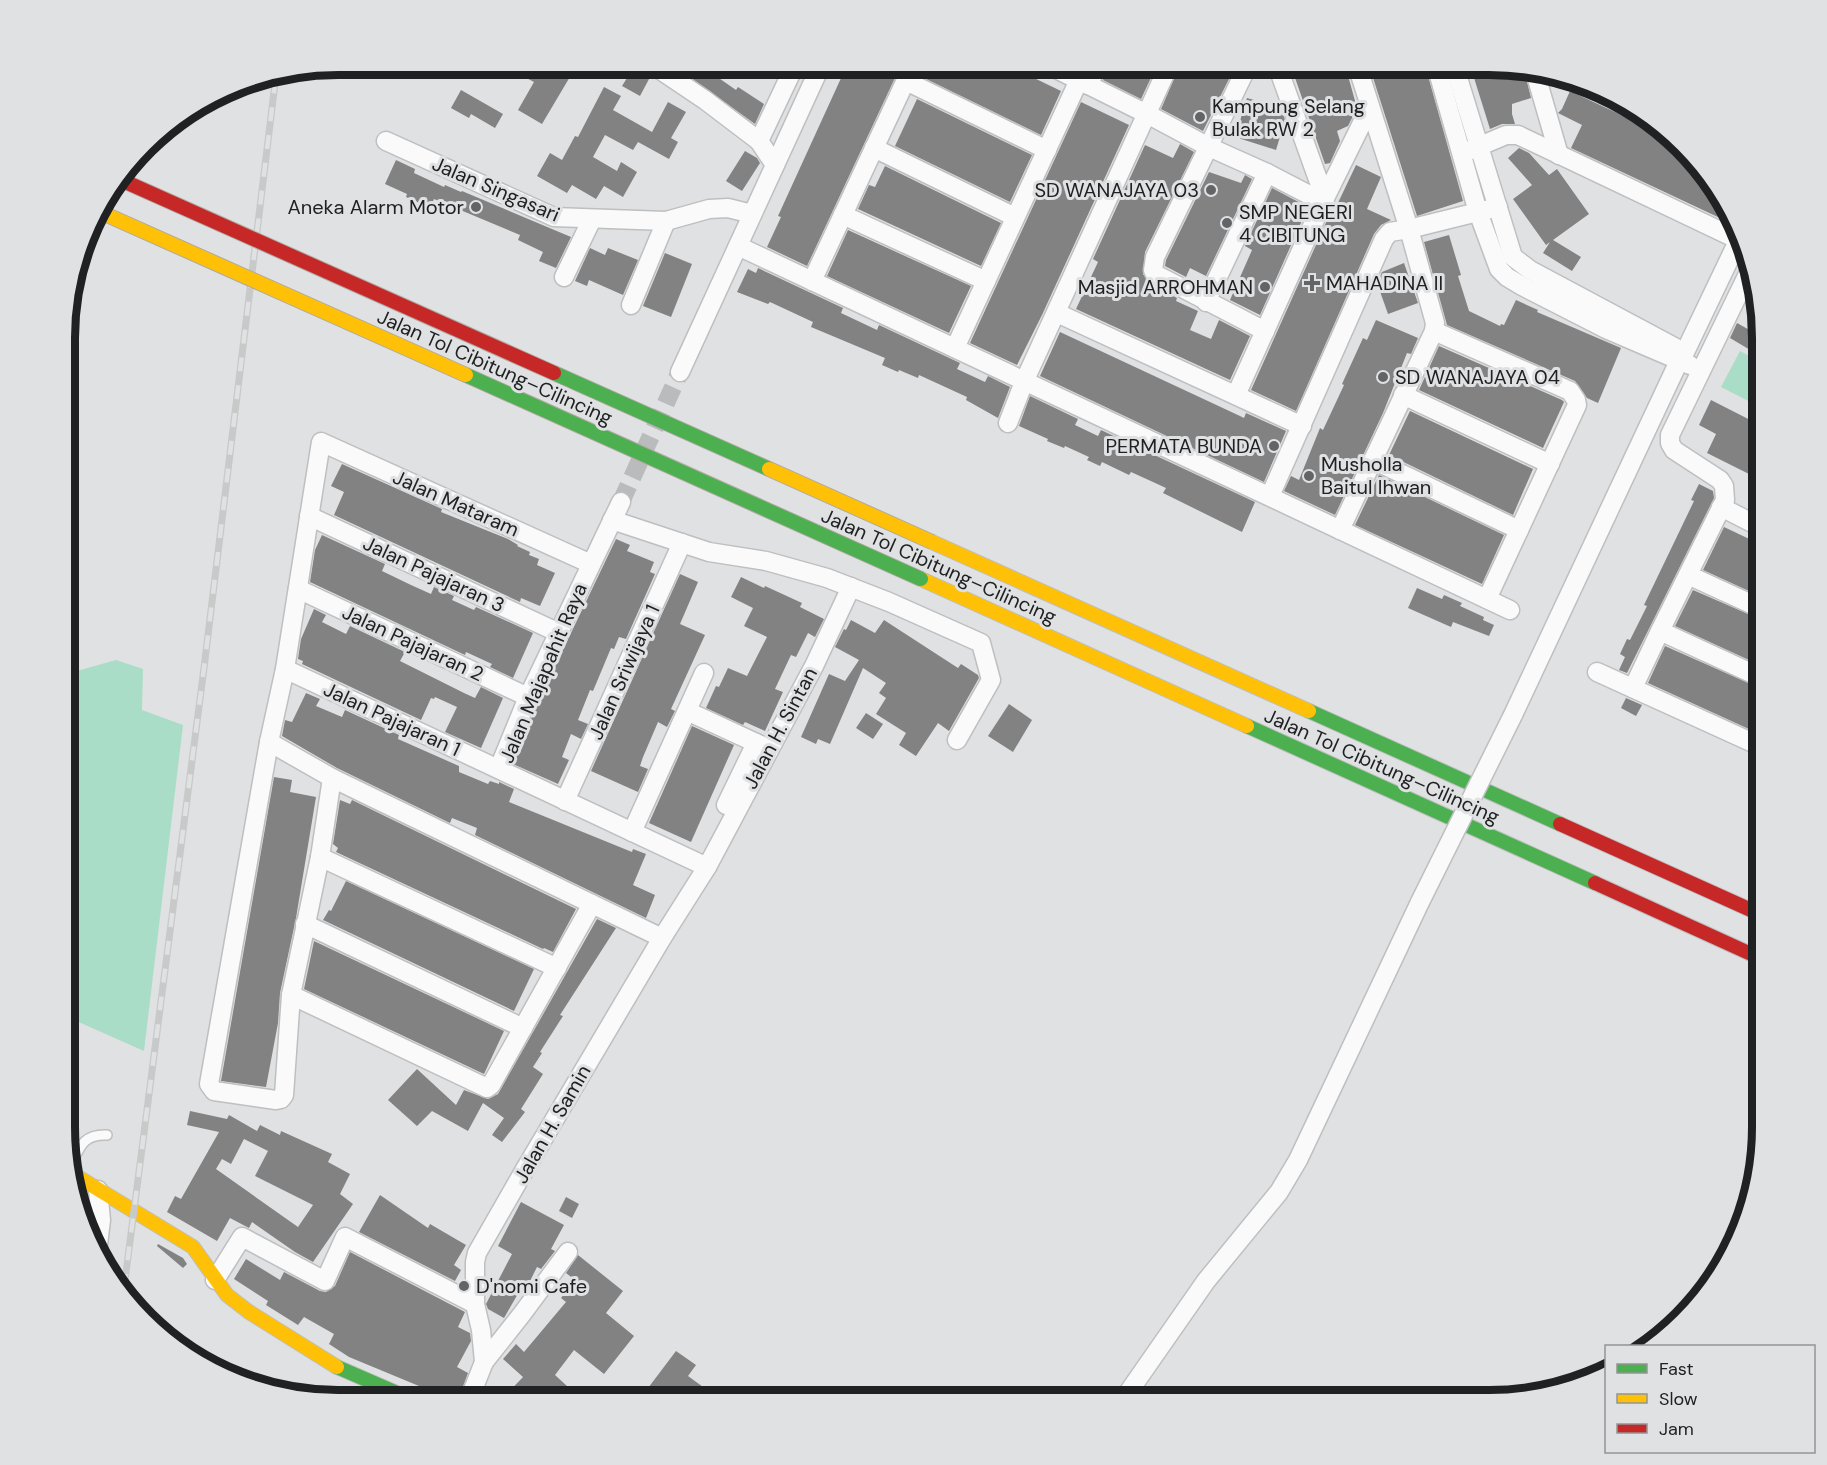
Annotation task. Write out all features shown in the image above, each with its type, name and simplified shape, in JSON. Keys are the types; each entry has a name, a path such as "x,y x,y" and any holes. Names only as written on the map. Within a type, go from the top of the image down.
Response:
{"main road":[{"name":"Jalan Tol Cibitung–Cilincing","path":"126,182 1752,911"},
{"name":"Jalan Tol Cibitung–Cilincing","path":"106,214 1752,954"},
{"path":"80,1179 194,1247 215,1280 236,1303 342,1370 389,1390"}],"street":[{"path":"668,75 759,141 775,165"},
{"path":"759,141 790,75"},
{"path":"680,372 816,75"},
{"path":"812,281 908,75"},
{"path":"913,75 1047,150"},
{"path":"1068,75 1209,147 1324,201"},
{"path":"955,348 1047,150 1090,75"},
{"path":"1008,423 1024,382 1165,75"},
{"path":"1243,75 1153,263 1155,274 1264,331"},
{"path":"1280,75 1324,201"},
{"path":"1340,530 1434,331 1433,312 1360,75"},
{"path":"1440,75 1498,207 1513,257 1526,278"},
{"path":"1456,75 1471,149 1478,212 1499,269 1507,277 1526,278 1610,323 1682,356 1703,370"},
{"path":"1537,80 1559,155"},
{"path":"1236,395 1324,201 1370,107"},
{"path":"1471,149 1514,134 1731,235"},
{"name":"Jalan Singasari","path":"386,141 554,217 666,221 708,209 728,208 752,214"},
{"path":"874,148 1015,216"},
{"path":"1206,302 1267,173"},
{"path":"1270,496 1384,240 1390,232 1498,207"},
{"path":"843,215 986,281"},
{"path":"564,277 592,219"},
{"path":"631,305 666,221"},
{"path":"738,246 1510,610"},
{"path":"1130,1390 1206,1281 1279,1192 1298,1160 1735,246"},
{"path":"1633,688 1725,494 1720,480 1674,450 1670,443 1670,435 1745,280"},
{"path":"1057,313 1302,426"},
{"path":"1434,331 1573,394 1577,405 1486,598"},
{"path":"1404,395 1550,464"},
{"name":"Jalan Mataram","path":"309,516 321,442 591,564"},
{"path":"1373,460 1519,530"},
{"name":"Jalan Majapahit Raya","path":"621,502 528,697 499,768 702,865"},
{"path":"1720,507 1752,523"},
{"path":"309,516 285,669 269,742 209,1084 212,1090 276,1101 283,1097 291,995 320,857 333,778"},
{"name":"Jalan Pajajaran 3","path":"309,516 559,633"},
{"path":"612,520 709,552 766,561 827,578 889,602 981,644 991,680 957,740"},
{"name":"Jalan Sriwijaya 1","path":"565,801 682,543"},
{"path":"1688,575 1752,604"},
{"name":"Jalan H. Sintan","path":"702,865 762,746 814,666 851,587"},
{"name":"Jalan Pajajaran 2","path":"298,589 528,697"},
{"path":"1660,631 1752,673"},
{"name":"Jalan Pajajaran 1","path":"285,669 499,768"},
{"path":"1597,672 1752,742"},
{"path":"632,832 704,674"},
{"path":"687,711 762,746"},
{"path":"269,742 333,778 662,938"},
{"path":"320,857 557,968"},
{"name":"Jalan H. Samin","path":"473,1390 484,1362 481,1330 475,1304 477,1253 662,938 702,865"},
{"path":"291,995 486,1087 491,1085 592,904"},
{"path":"305,924 523,1028"},
{"path":"98,1190 100,1220 98,1235"},
{"path":"215,1280 242,1237 325,1281 345,1237 475,1304"},
{"path":"484,1362 568,1252"}],"lane":[{"path":"77,1153 87,1138 96,1134 107,1135"}],"green space":[{"path":"1740,351 1752,358 1752,403 1721,387"},
{"path":"116,660 143,669 142,710 183,725 144,1051 75,1020 75,671"}],"building":[{"path":"521,75 571,75 542,124 518,110 534,82"},
{"path":"629,75 641,75 649,79 640,96 622,86"},
{"path":"687,75 714,75 736,90 738,87 764,104 755,124"},
{"path":"842,75 896,75 807,266 767,247 781,217 778,216"},
{"path":"1028,75 1061,91 1041,135 920,76"},
{"path":"1105,75 1152,75 1141,99 1103,80"},
{"path":"1176,75 1231,75 1203,131 1161,109"},
{"path":"1294,75 1348,75 1357,108 1348,126 1337,131 1340,141 1330,163 1325,164"},
{"path":"1372,75 1428,75 1463,201 1417,216"},
{"path":"1473,75 1526,78 1531,98 1512,104 1515,124 1502,124 1490,129"},
{"path":"604,87 621,96 613,110 652,132 668,102 686,112 671,138 678,142 669,159 638,142 633,150 605,135 593,157 617,171 621,162 637,172 623,197 604,186 596,199 572,185 567,193 537,176 550,153 562,160 575,136 578,137"},
{"path":"461,90 503,114 495,128 471,114 469,118 451,108"},
{"path":"1570,91 1644,126 1675,152 1698,178 1724,220 1571,148 1582,125 1558,113"},
{"path":"1247,98 1281,108 1285,120 1276,150 1235,137"},
{"path":"917,99 1032,155 1010,202 895,146"},
{"path":"1081,102 1129,125 1017,365 970,343"},
{"path":"1180,144 1194,152 1145,252 1143,274 1150,284 1177,298 1176,301 1198,311 1190,330 1211,339 1219,320 1250,336 1230,380 1076,309 1098,262 1093,259 1145,145 1173,158"},
{"path":"1519,148 1529,153 1549,175 1557,169 1589,214 1553,240 1581,257 1572,271 1543,253 1550,242 1546,245 1513,199 1532,185 1508,158"},
{"path":"745,151 757,158 760,163 742,191 726,181"},
{"path":"396,160 415,169 414,173 444,187 445,185 462,191 571,237 556,268 539,261 543,252 518,240 520,235 434,199 430,208 385,184"},
{"path":"1356,165 1381,177 1367,209 1391,220 1381,225 1374,234 1296,411 1251,390 1333,207 1336,207"},
{"path":"885,166 1001,223 981,266 858,209 869,185 875,187"},
{"path":"1209,172 1241,183 1245,175 1252,179 1206,276 1190,268 1186,277 1165,266 1166,260"},
{"path":"1272,188 1308,207 1260,315 1230,300 1252,250 1245,246"},
{"path":"848,230 971,286 949,333 827,276"},
{"path":"1449,235 1469,311 1500,326 1504,325 1516,300 1538,310 1537,312 1621,348 1598,403 1587,398 1575,381 1447,325 1424,242"},
{"path":"590,248 605,255 608,248 638,260 623,295 589,280 587,286 575,281"},
{"path":"665,253 692,264 671,317 643,306"},
{"path":"1404,263 1418,303 1388,314 1377,283 1382,272"},
{"path":"758,268 843,308 841,313 877,330 879,325 960,363 957,369 985,382 988,376 1010,387 998,418 966,400 967,397 919,375 918,378 882,365 885,358 811,327 813,322 770,302 768,304 737,292 748,269 756,273"},
{"path":"1376,320 1418,338 1411,354 1407,353 1383,413 1335,515 1284,491 1291,476 1299,480 1320,428 1323,430 1363,338 1367,340"},
{"path":"1737,323 1752,331 1752,351 1730,338"},
{"path":"1060,332 1244,418 1246,413 1286,431 1264,482 1040,376"},
{"path":"1439,346 1562,400 1564,402 1543,448 1419,390"},
{"path":"1030,396 1078,419 1075,425 1098,436 1101,430 1255,502 1242,532 1163,493 1166,488 1131,472 1129,475 1102,462 1100,466 1087,460 1089,457 1047,441 1048,439 1019,426"},
{"path":"1711,400 1752,421 1752,476 1707,453 1716,434 1699,425"},
{"path":"1410,411 1533,469 1513,515 1389,455"},
{"path":"342,464 442,509 441,512 508,539 530,552 529,555 539,559 537,565 555,573 540,606 521,598 520,602 334,515 344,492 331,486"},
{"path":"1379,475 1504,535 1482,584 1355,525"},
{"path":"1699,484 1713,491 1714,498 1627,673 1619,670 1625,657 1620,654 1627,639 1630,640 1647,606 1644,605 1694,501 1691,500"},
{"path":"1724,527 1752,540 1752,592 1703,570"},
{"path":"322,535 385,564 382,571 411,585 431,594 434,587 454,596 452,600 474,610 476,607 533,633 513,678 490,667 492,664 466,652 465,655 310,582 315,550"},
{"path":"616,539 630,545 627,551 654,562 650,572 655,574 626,639 619,637 614,649 611,648 593,691 590,690 578,720 588,724 581,739 571,734 562,757 569,760 558,784 513,764 538,702"},
{"path":"680,574 698,582 680,624 705,635 671,709 675,711 667,727 658,722 643,757 640,766 648,769 638,792 591,771"},
{"path":"741,577 802,603 800,607 824,619 815,637 808,633 796,657 791,655 775,689 783,692 765,731 745,722 743,725 706,708 716,686 719,687 728,668 747,676 767,637 744,626 753,608 731,597"},
{"path":"1417,588 1442,599 1444,595 1462,603 1460,606 1484,617 1483,620 1494,625 1489,636 1453,622 1451,627 1408,608"},
{"path":"1693,590 1752,616 1752,661 1675,626"},
{"path":"314,609 326,615 322,622 346,634 350,626 405,652 400,661 464,693 475,698 481,687 503,698 481,748 445,732 457,707 435,697 431,698 421,720 302,664 303,661 298,659 301,639"},
{"path":"851,620 875,633 884,620 958,668 961,664 978,675 979,678 949,731 938,723 916,756 899,745 906,733 876,714 886,698 879,693 886,683 863,668 830,744 818,739 816,744 801,737 829,674 845,681 859,660 835,647"},
{"path":"1665,646 1752,685 1752,730 1648,683"},
{"path":"306,693 320,699 316,706 342,717 345,710 399,735 398,739 459,766 459,772 488,784 490,781 499,784 499,782 514,789 509,802 632,852 633,849 646,854 633,885 655,895 646,918 475,835 477,828 452,818 450,823 337,768 282,736 285,720 292,722"},
{"path":"1626,698 1642,705 1636,716 1621,708"},
{"path":"1009,704 1032,720 1013,752 988,736"},
{"path":"866,713 883,724 873,739 856,728"},
{"path":"692,726 734,745 691,842 649,823"},
{"path":"274,777 292,780 290,792 316,797 296,918 280,993 278,1023 266,1087 221,1081"},
{"path":"340,800 350,804 352,800 576,909 553,952 336,852 338,848 333,844"},
{"path":"346,881 534,969 514,1011 323,920 329,910 331,911"},
{"path":"597,919 616,928 560,1015 563,1016 540,1052 542,1053 533,1067 543,1074 521,1109 525,1112 502,1142 492,1135 504,1118 483,1103 468,1131 432,1111 417,1126 388,1100 417,1069 456,1105 464,1090 488,1099 498,1094"},
{"path":"314,941 504,1031 484,1074 304,989"},
{"path":"190,1111 227,1119 229,1115 257,1131 260,1125 280,1135 281,1131 332,1154 328,1162 350,1174 340,1194 353,1204 313,1262 252,1222 249,1228 230,1218 217,1241 167,1212 175,1196 181,1199 219,1132 187,1125","holes":["244,1139 268,1151 255,1176 313,1205 298,1227 216,1169 222,1159 231,1164"]},
{"path":"380,1195 428,1228 430,1224 466,1245 454,1265 461,1270 455,1281 359,1232"},
{"path":"566,1197 579,1204 572,1218 559,1211"},
{"path":"521,1202 564,1225 551,1249 555,1251 541,1269 537,1267 527,1287 523,1285 504,1318 488,1309 486,1304 512,1254 498,1246"},
{"path":"158,1244 183,1258 187,1264 183,1268 157,1246"},
{"path":"350,1252 465,1312 458,1327 470,1333 471,1341 457,1367 468,1373 462,1390 424,1390 349,1357 329,1344 334,1334 304,1317 298,1325 266,1305 268,1301 234,1279 246,1259 280,1280 284,1272 320,1291 326,1292 335,1286"},
{"path":"578,1255 623,1291 606,1313 634,1336 604,1374 574,1350 555,1375 567,1386 564,1390 511,1390 523,1377 503,1359 516,1344 524,1352 566,1302 561,1298 575,1280 566,1273"},
{"path":"676,1351 696,1365 688,1376 707,1390 647,1390"}],"tunnel":[{"path":"621,502 680,372"}],"railway":[{"path":"125,1281 204,668 275,83"}],"traffic: fast":[{"path":"554,373 769,469"},
{"path":"466,375 921,579"},
{"path":"1309,711 1560,824"},
{"path":"1247,726 1595,883"},
{"path":"337,1367 390,1390"}],"traffic: slow":[{"path":"106,214 466,375"},
{"path":"769,469 932,542"},
{"path":"932,542 1309,711"},
{"path":"921,579 1247,726"},
{"path":"80,1178 193,1247 227,1295 249,1312 337,1367"}],"traffic: jam":[{"path":"126,182 554,373"},
{"path":"1560,824 1752,910"},
{"path":"1595,883 1752,954"}],"place":[{"name":"Kampung Selang Bulak RW 2","path":"1200,117"},
{"name":"SD WANAJAYA 03","path":"1211,190"},
{"name":"Aneka Alarm Motor","path":"476,207"},
{"name":"SMP NEGERI 4 CIBITUNG","path":"1227,223"},
{"name":"MAHADINA II","path":"1312,283"},
{"name":"Masjid ARROHMAN","path":"1265,287"},
{"name":"SD WANAJAYA 04","path":"1383,377"},
{"name":"PERMATA BUNDA","path":"1274,446"},
{"name":"Musholla Baitul Ihwan","path":"1309,476"},
{"name":"D'nomi Cafe","path":"464,1286"}]}
